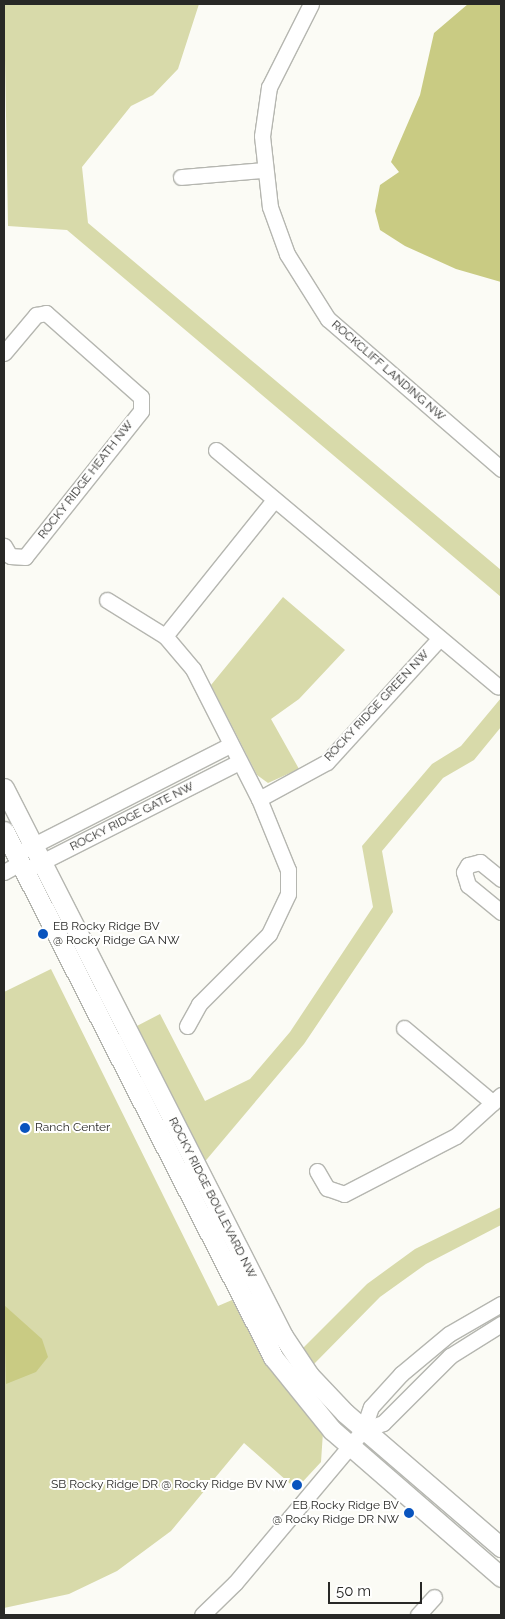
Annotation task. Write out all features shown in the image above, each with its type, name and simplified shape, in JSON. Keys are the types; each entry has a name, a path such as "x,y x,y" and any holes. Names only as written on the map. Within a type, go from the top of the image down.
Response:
{"street":[{"name":"ROCKCLIFF LANDING NW","path":"311,4 269,87 262,136 263,170 287,254 328,319 501,468"},
{"path":"181,177 263,170"},
{"name":"ROCKY RIDGE HEATH NW","path":"4,546 10,556 25,558 142,411 141,397 46,313 36,315 7,347"},
{"name":"ROCKY RIDGE GREEN NW","path":"216,450 498,687"},
{"path":"165,636 274,500"},
{"path":"108,600 165,636 193,669 259,799 288,870 288,894 269,934 199,1004 187,1026"},
{"name":"ROCKY RIDGE GREEN NW","path":"259,799 327,762 439,638"},
{"name":"ROCKY RIDGE GATE NW","path":"16,865 230,745"},
{"name":"ROCKY RIDGE GATE NW","path":"37,854 239,762"},
{"name":"ROCKY RIDGE BOULEVARD NW","path":"4,788 283,1336 309,1374 363,1430 501,1547"},
{"name":"ROCKY RIDGE BOULEVARD NW","path":"4,831 16,865 259,1334 305,1401 350,1446 501,1577"},
{"path":"501,879 480,862 468,865 464,872 468,884 501,912"},
{"path":"317,1171 327,1188 344,1194 456,1136 497,1099 404,1028"},
{"path":"202,1615 235,1583 350,1446 363,1430 371,1407 401,1374 432,1346 501,1304"},
{"path":"363,1430 383,1423 431,1372 496,1326 484,1313"},
{"path":"418,1615 434,1597"}],"shaded area":[{"path":"4,4 199,4 178,69 153,95 131,106 82,167 88,223 501,570 501,597 67,230 8,226"},
{"path":"468,4 501,4 501,282 456,269 405,246 380,230 375,211 380,185 399,172 391,162 420,95 434,33"},
{"path":"283,597 345,650 299,699 271,719 299,769 268,783 257,775 211,685"},
{"path":"501,698 501,727 474,760 443,778 382,851 393,912 304,1044 202,1165 133,1028 160,1014 205,1101 250,1079 290,1032 373,907 362,846 432,764 461,746"},
{"path":"51,969 218,1306 232,1300 263,1356 323,1432 321,1462 296,1489 244,1443 171,1531 117,1571 69,1594 4,1608 4,992"},
{"path":"501,1207 501,1225 426,1264 380,1297 313,1365 302,1349 367,1284 415,1249"},
{"path":"4,1305 42,1339 48,1357 36,1372 6,1384"}],"place":[{"name":"EB Rocky Ridge BV @ Rocky Ridge GA NW","path":"43,934"},
{"name":"Ranch Center","path":"25,1128"},
{"name":"SB Rocky Ridge DR @ Rocky Ridge BV NW","path":"297,1485"},
{"name":"EB Rocky Ridge BV @ Rocky Ridge DR NW","path":"409,1513"}]}
